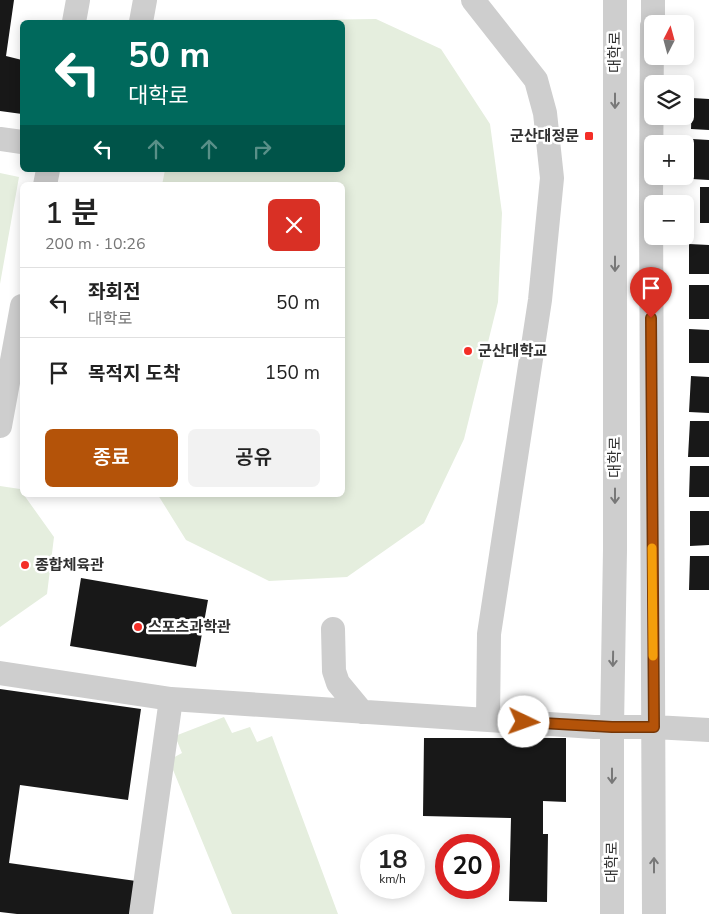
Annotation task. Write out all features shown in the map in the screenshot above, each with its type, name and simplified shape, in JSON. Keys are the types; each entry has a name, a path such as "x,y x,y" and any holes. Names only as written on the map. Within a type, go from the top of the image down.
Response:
{"street":[{"path":"74,20 78,0"},
{"path":"141,20 144,0"},
{"path":"473,0 536,80 545,114 552,178 540,300 489,634 488,720"},
{"name":"대학로","path":"612,914 612,727 615,550 615,0"},
{"path":"652,15 653,0"},
{"path":"652,65 650,202 654,914"},
{"path":"0,138 20,142"},
{"path":"0,426 20,317"},
{"path":"334,629 334,671 338,683 362,712"},
{"path":"0,673 171,699 488,720 709,730"},
{"path":"141,914 171,699"}],"green space":[{"path":"376,19 441,49 490,124 502,213 498,302 464,439 424,523 347,577 269,581 186,540 159,497 345,497 345,182 163,182 165,172 345,172 345,20 308,20"},
{"path":"0,173 19,177 0,284"},
{"name":"종합체육관","path":"0,486 20,489 20,497 25,497 54,537 47,594 0,627"},
{"path":"224,717 232,733 250,727 257,742 272,736 338,914 232,914 169,760 182,753 175,736"}],"building":[{"path":"0,0 14,0 6,56 20,60 20,114 0,111"},
{"path":"694,98 709,99 709,130 691,129 691,125 694,125"},
{"path":"694,139 709,140 709,180 694,179"},
{"path":"700,187 709,187 709,223 700,223"},
{"path":"689,245 709,245 709,274 689,274"},
{"path":"689,285 709,285 709,319 689,319"},
{"path":"689,329 709,330 709,363 689,363"},
{"path":"691,376 709,377 709,413 689,412"},
{"path":"690,421 709,421 709,457 688,457"},
{"path":"690,466 709,466 709,497 689,497"},
{"path":"690,511 709,511 709,545 690,546"},
{"path":"690,556 709,556 709,590 689,590"},
{"name":"스포츠과학관","path":"81,578 208,600 196,667 70,646"},
{"path":"0,689 141,709 128,800 20,785 9,863 136,881 132,914 17,914 0,912"},
{"path":"424,738 566,738 566,802 543,801 543,834 548,834 547,902 509,901 511,818 423,816"}],"slow traffic":[{"path":"652,548 653,656"}],"place":[{"name":"군산대정문","path":"589,136"},
{"name":"군산대학교","path":"468,351"},
{"name":"종합체육관","path":"25,565"},
{"name":"스포츠과학관","path":"138,627"}],"route":[{"path":"524,722 612,727 654,727 651,318"}]}
